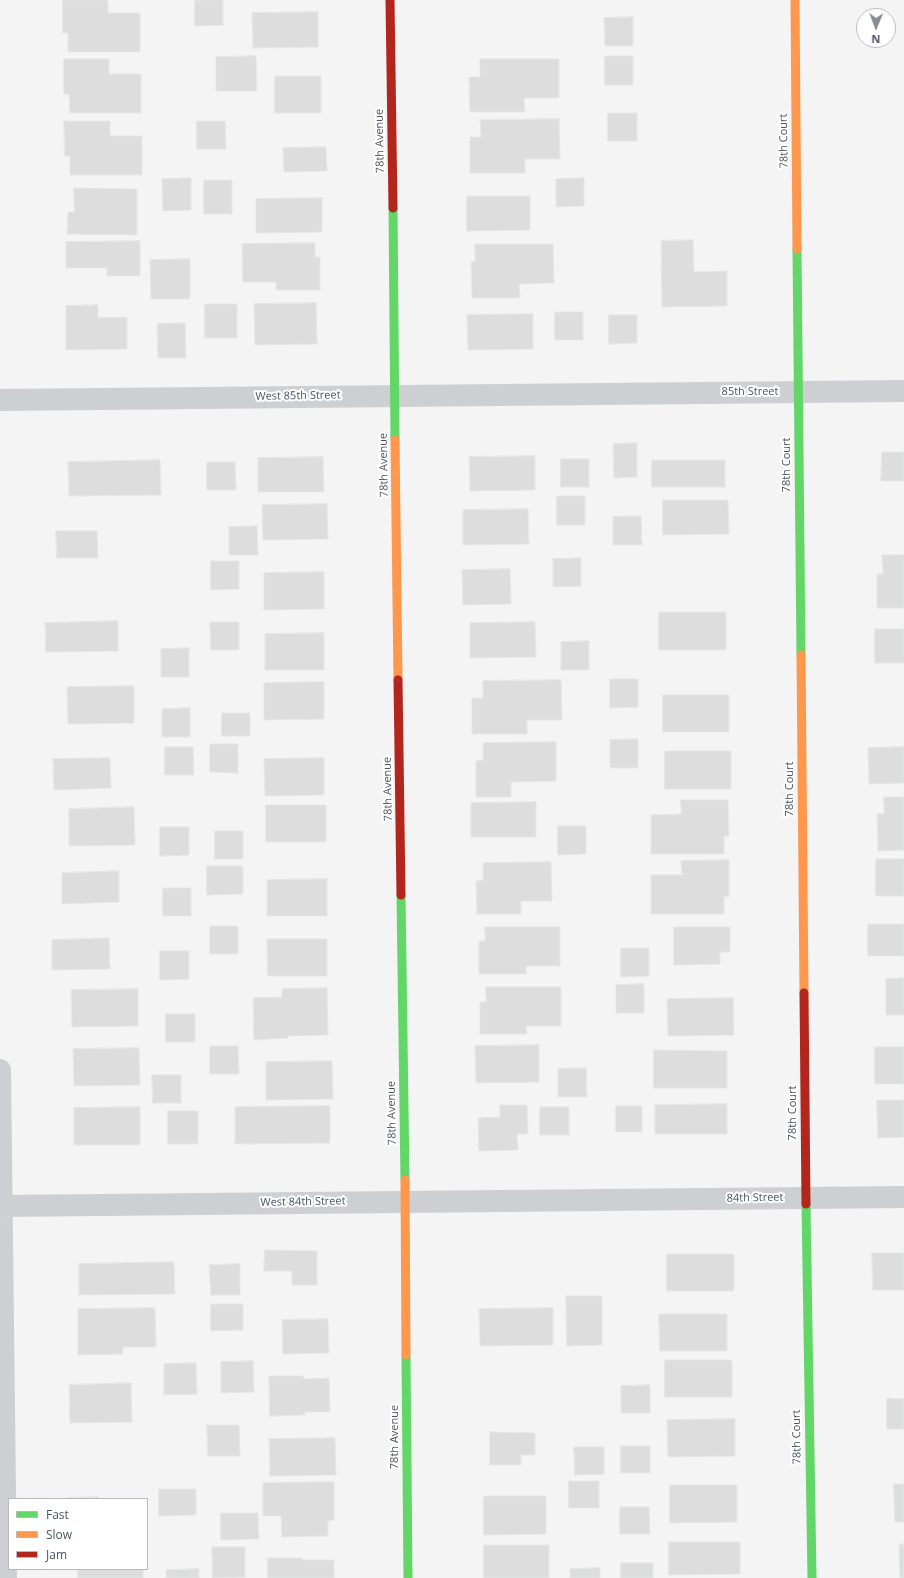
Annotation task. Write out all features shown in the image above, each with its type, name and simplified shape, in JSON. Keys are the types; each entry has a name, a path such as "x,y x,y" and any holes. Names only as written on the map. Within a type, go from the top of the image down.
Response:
{"street":[{"name":"78th Avenue","path":"390,0 405,1202 408,1578"},
{"name":"78th Court","path":"795,0 806,1198 812,1578"},
{"name":"85th Street","path":"595,393 904,391"},
{"name":"West 85th Street","path":"0,400 595,393"},
{"path":"0,1070 6,1578"},
{"name":"84th Street","path":"607,1200 904,1197"},
{"name":"West 84th Street","path":"1,1206 607,1200"}],"building":[{"path":"63,0 108,0 108,13 140,13 140,52 68,52 68,33 63,33"},
{"path":"195,0 223,0 223,25 195,26"},
{"path":"318,12 318,47 253,48 252,13"},
{"path":"633,17 633,46 605,46 604,18"},
{"path":"256,56 257,91 216,91 216,57"},
{"path":"605,56 633,56 633,85 605,85"},
{"path":"64,59 109,59 109,74 141,74 141,113 70,113 69,94 64,94"},
{"path":"480,59 559,59 559,98 524,98 525,112 470,112 469,77 480,77"},
{"path":"275,76 321,76 321,113 275,113"},
{"path":"608,113 637,113 637,141 608,141"},
{"path":"559,119 560,159 525,159 525,173 470,173 470,137 481,137 480,120"},
{"path":"64,121 110,121 110,136 142,136 142,175 70,175 70,156 65,156"},
{"path":"197,121 225,121 226,149 197,149"},
{"path":"326,147 327,171 284,172 283,148"},
{"path":"191,178 191,210 163,211 162,179"},
{"path":"584,178 584,206 556,207 556,179"},
{"path":"204,180 232,180 232,214 204,214"},
{"path":"74,188 137,189 137,235 67,234 68,212 74,212"},
{"path":"467,196 530,196 530,230 467,231"},
{"path":"322,198 322,232 256,233 256,199"},
{"path":"693,240 694,272 727,271 727,306 662,307 661,241"},
{"path":"140,241 140,276 107,276 107,268 66,268 66,242"},
{"path":"315,243 315,257 320,257 320,290 276,290 276,282 243,282 242,244"},
{"path":"475,244 553,244 554,283 519,284 520,298 472,298 471,262 475,262"},
{"path":"190,259 190,299 151,299 150,260"},
{"path":"316,303 317,344 255,345 254,304"},
{"path":"205,304 237,304 237,338 205,338"},
{"path":"98,305 98,318 127,317 127,349 66,350 66,306"},
{"path":"555,312 583,312 583,340 555,340"},
{"path":"533,314 533,349 468,350 467,315"},
{"path":"609,315 637,315 637,343 609,344"},
{"path":"185,323 186,358 158,358 157,324"},
{"path":"637,443 637,477 614,478 613,444"},
{"path":"882,452 904,452 904,481 881,481"},
{"path":"535,456 535,490 470,491 469,457"},
{"path":"323,457 324,492 258,492 258,458"},
{"path":"561,459 589,459 589,487 561,487"},
{"path":"160,460 161,495 69,496 68,462"},
{"path":"652,460 725,460 725,487 652,487"},
{"path":"207,462 235,462 236,490 207,490"},
{"path":"557,496 585,496 585,525 557,525"},
{"path":"663,500 728,500 729,534 663,535"},
{"path":"327,504 328,539 263,540 262,505"},
{"path":"528,509 529,544 463,545 463,510"},
{"path":"641,516 642,545 613,545 613,517"},
{"path":"257,526 258,555 229,555 229,527"},
{"path":"56,531 97,531 98,558 57,558"},
{"path":"882,555 904,555 904,608 877,608 877,574 883,574"},
{"path":"581,558 581,586 553,587 553,559"},
{"path":"211,561 239,561 239,589 211,590"},
{"path":"510,569 511,604 463,605 462,570"},
{"path":"324,572 324,609 264,610 264,573"},
{"path":"659,612 726,612 726,650 659,650"},
{"path":"118,621 118,651 46,652 45,623"},
{"path":"210,622 239,622 239,650 211,650"},
{"path":"535,622 536,657 470,658 470,623"},
{"path":"875,629 904,629 904,663 875,663"},
{"path":"324,633 324,670 265,670 265,634"},
{"path":"589,641 589,670 561,670 561,642"},
{"path":"189,648 189,677 161,677 161,649"},
{"path":"610,679 638,679 638,707 610,708"},
{"path":"561,680 562,720 527,720 527,734 472,734 472,698 483,698 483,681"},
{"path":"324,682 324,719 264,720 264,683"},
{"path":"134,686 134,723 68,724 67,687"},
{"path":"663,695 729,695 729,732 663,732"},
{"path":"190,708 190,737 162,737 162,709"},
{"path":"222,713 250,713 250,736 222,736"},
{"path":"638,739 638,768 610,768 610,740"},
{"path":"556,742 556,781 511,782 511,797 476,797 476,761 483,760 483,743"},
{"path":"210,744 238,744 238,773 210,772"},
{"path":"165,747 193,747 194,775 165,775"},
{"path":"904,747 904,783 869,784 868,748"},
{"path":"665,751 731,751 731,789 665,789"},
{"path":"110,758 111,788 54,790 53,759"},
{"path":"324,758 324,795 265,796 264,759"},
{"path":"884,797 904,797 904,850 878,851 877,814 884,814"},
{"path":"681,800 728,800 729,836 724,836 724,854 651,854 651,815 681,814"},
{"path":"536,802 536,837 471,837 471,803"},
{"path":"266,805 326,805 326,842 266,842"},
{"path":"134,807 135,845 69,846 69,809"},
{"path":"558,826 586,826 586,854 558,855"},
{"path":"160,827 189,827 189,855 160,856"},
{"path":"215,831 243,831 243,859 215,859"},
{"path":"876,859 904,859 904,896 876,896"},
{"path":"729,860 729,897 724,896 724,914 651,914 651,875 682,875 681,861"},
{"path":"551,862 552,901 521,901 521,914 477,914 476,881 483,880 483,863"},
{"path":"207,866 243,866 243,894 207,895"},
{"path":"119,871 119,902 62,904 62,873"},
{"path":"327,879 327,916 267,916 267,880"},
{"path":"163,888 191,888 191,916 163,916"},
{"path":"868,924 904,924 904,956 868,956"},
{"path":"210,926 238,926 238,954 210,954"},
{"path":"485,927 560,927 560,966 526,966 526,974 479,974 479,941 485,941"},
{"path":"674,927 730,927 730,952 720,952 720,964 674,965"},
{"path":"109,938 110,969 52,970 52,940"},
{"path":"267,939 327,939 327,976 268,976"},
{"path":"621,948 649,948 649,976 621,977"},
{"path":"160,951 189,951 189,979 160,980"},
{"path":"904,978 904,1015 886,1015 886,979"},
{"path":"644,984 644,1013 616,1013 616,985"},
{"path":"486,987 561,987 561,1026 526,1026 527,1034 480,1034 480,1002 486,1002"},
{"path":"327,988 328,1035 288,1036 288,1038 254,1040 253,998 282,997 282,989"},
{"path":"138,989 138,1026 72,1027 71,990"},
{"path":"733,998 734,1035 668,1036 667,999"},
{"path":"166,1014 195,1014 195,1042 166,1042"},
{"path":"539,1045 539,1082 476,1083 475,1046"},
{"path":"210,1046 238,1046 239,1074 210,1074"},
{"path":"875,1047 904,1047 904,1084 875,1084"},
{"path":"139,1048 140,1085 74,1086 73,1049"},
{"path":"654,1050 727,1051 727,1088 654,1088"},
{"path":"332,1061 333,1099 266,1100 266,1062"},
{"path":"586,1068 587,1097 558,1097 558,1069"},
{"path":"152,1075 181,1075 181,1103 153,1103"},
{"path":"877,1100 904,1100 904,1137 878,1138"},
{"path":"727,1104 727,1134 655,1134 655,1105"},
{"path":"500,1105 527,1105 528,1134 517,1134 518,1150 479,1151 478,1118 500,1117"},
{"path":"330,1106 330,1143 235,1144 235,1107"},
{"path":"616,1106 642,1106 642,1132 616,1132"},
{"path":"140,1107 140,1145 74,1145 74,1108"},
{"path":"540,1107 569,1107 569,1135 540,1135"},
{"path":"168,1111 198,1111 198,1144 168,1144"},
{"path":"265,1250 317,1251 317,1285 292,1285 292,1271 264,1271"},
{"path":"872,1253 904,1253 904,1290 873,1290"},
{"path":"667,1254 734,1254 734,1291 667,1291"},
{"path":"174,1262 175,1294 79,1295 79,1264"},
{"path":"240,1264 240,1295 211,1295 209,1265"},
{"path":"566,1296 602,1296 602,1345 567,1346"},
{"path":"211,1304 243,1304 243,1330 211,1331"},
{"path":"155,1308 156,1347 123,1347 123,1354 78,1355 78,1309"},
{"path":"553,1308 553,1345 480,1346 479,1309"},
{"path":"659,1314 727,1314 727,1351 660,1351"},
{"path":"328,1319 329,1353 283,1354 282,1320"},
{"path":"665,1360 732,1360 732,1397 665,1397"},
{"path":"253,1361 254,1392 221,1393 221,1362"},
{"path":"196,1363 197,1394 164,1395 164,1364"},
{"path":"269,1376 303,1376 304,1379 329,1378 330,1412 305,1412 305,1415 270,1416"},
{"path":"131,1383 132,1422 70,1423 69,1385"},
{"path":"650,1385 650,1413 621,1413 621,1386"},
{"path":"887,1398 904,1399 904,1429 887,1429"},
{"path":"735,1419 735,1456 668,1457 667,1420"},
{"path":"207,1425 239,1425 240,1456 208,1456"},
{"path":"490,1432 535,1433 535,1455 521,1455 521,1465 490,1465"},
{"path":"335,1438 336,1475 270,1476 269,1439"},
{"path":"621,1446 650,1446 650,1473 621,1473"},
{"path":"574,1447 604,1447 604,1474 575,1475"},
{"path":"569,1481 599,1481 599,1508 569,1508"},
{"path":"334,1482 334,1520 328,1521 328,1536 282,1537 281,1516 263,1516 263,1483"},
{"path":"894,1484 904,1484 904,1522 895,1522"},
{"path":"670,1485 737,1485 737,1522 670,1523"},
{"path":"159,1489 196,1489 196,1515 159,1516"},
{"path":"484,1496 546,1496 546,1534 484,1535"},
{"path":"98,1497 98,1498 67,1498"},
{"path":"620,1507 649,1507 650,1534 620,1534"},
{"path":"221,1513 258,1513 259,1539 221,1540"},
{"path":"669,1542 740,1542 740,1574 669,1575"},
{"path":"904,1544 904,1578 900,1578 899,1545"},
{"path":"484,1545 549,1545 549,1578 484,1578"},
{"path":"212,1547 245,1547 245,1577 213,1578"},
{"path":"268,1558 334,1560 334,1578 268,1578"},
{"path":"621,1563 653,1563 653,1578 621,1578"},
{"path":"600,1568 600,1578 570,1578 570,1569"},
{"path":"199,1569 199,1578 166,1578 166,1570"},
{"path":"78,1570 143,1570 143,1578 78,1578"}],"traffic: fast":[{"path":"393,208 395,440"},
{"path":"797,249 801,655"},
{"path":"401,895 405,1180"},
{"path":"806,1204 812,1578"},
{"path":"406,1355 408,1578"}],"traffic: slow":[{"path":"795,0 797,249"},
{"path":"395,440 398,680"},
{"path":"801,655 804,993"},
{"path":"405,1180 406,1355"}],"traffic: jam":[{"path":"390,0 393,208"},
{"path":"398,680 401,895"},
{"path":"804,993 806,1204"}]}
